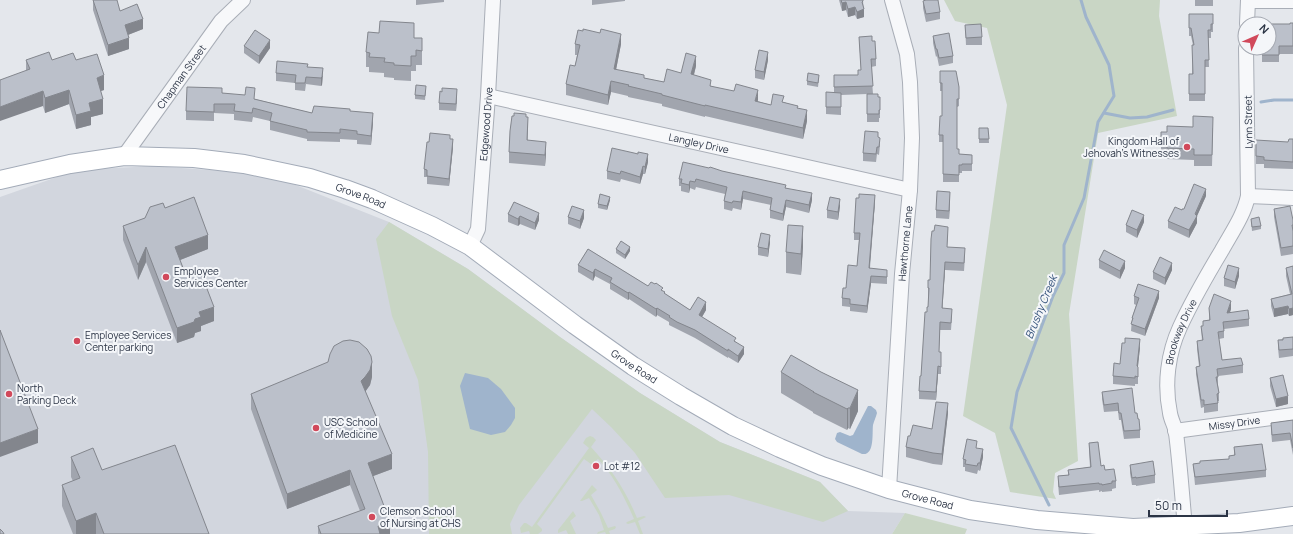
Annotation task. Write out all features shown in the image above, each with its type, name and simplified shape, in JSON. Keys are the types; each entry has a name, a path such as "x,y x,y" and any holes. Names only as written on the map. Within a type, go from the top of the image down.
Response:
{"main road":[{"name":"Grove Road","path":"0,180 70,164 124,156 194,158 244,164 310,178 372,199 432,226 470,246 575,325 633,366 733,426 822,466 889,490 970,510 1037,520 1132,531 1239,523 1293,516"}],"street":[{"name":"Edgewood Drive","path":"470,246 478,228 488,96 493,0"},
{"name":"Hawthorne Lane","path":"889,490 902,274 910,190 912,138 910,82 907,54 892,0"},
{"path":"1247,16 1248,0 1293,1"},
{"name":"Chapman Street","path":"124,156 221,20 238,4"},
{"name":"Lynn Street","path":"1246,56 1248,196"},
{"name":"Langley Drive","path":"488,96 910,190"},
{"path":"1248,196 1293,198"},
{"name":"Brookway Drive","path":"1185,527 1175,431 1170,413 1167,387 1171,352 1180,328 1194,300 1240,219 1248,196"},
{"name":"Missy Drive","path":"1175,431 1293,415"}],"shaded area":[{"path":"153,166 268,174 389,222 468,269 560,337 640,393 720,442 820,482 848,511 905,513 892,534 0,534 0,197 77,170"}],"green space":[{"path":"944,0 1160,0 1159,16 1177,116 1098,133 1069,314 1078,461 1055,473 1053,492 1056,499 1010,492 995,433 963,416 1007,105 987,28 955,21"},
{"path":"389,222 468,269 560,337 640,393 720,442 820,482 848,511 823,522 729,495 665,498 635,453 592,409 519,505 510,524 512,534 429,534 428,452 418,380 392,316 376,239"},
{"path":"590,436 596,440 591,447 617,480 628,498 637,518 644,516 646,517 638,521 643,534 640,534 635,522 628,524 626,523 634,519 627,503 619,488 598,459 591,464 584,459 537,524 542,531 538,534 530,534 529,531 521,533 520,528 524,523 532,527 589,448 583,443 586,438"},
{"path":"592,485 597,490 591,495 608,528 616,527 615,529 609,531 610,534 606,534 605,532 597,534 598,532 604,530 599,515 589,498 580,501"},
{"path":"573,511 576,516 570,521 576,534 568,534 566,530 558,533 558,530"},
{"path":"905,513 967,529 965,534 892,534"}],"water":[{"path":"465,373 488,378 501,389 515,408 515,418 505,432 491,435 470,429 460,386"},
{"path":"868,406 871,406 877,413 873,425 871,448 866,454 862,454 837,442 835,439 837,433 840,432 850,436 853,435"}],"building":[{"path":"93,0 117,0 120,11 137,4 143,19 125,25 129,38 108,45"},
{"path":"841,0 863,0 862,2 864,9 857,12 855,7 848,9 846,2 842,3"},
{"path":"938,0 940,12 926,14 923,1"},
{"path":"1189,14 1213,14 1213,24 1211,24 1211,30 1208,30 1209,60 1205,60 1205,94 1189,94 1189,74 1193,74 1192,45 1194,45 1191,28 1189,28"},
{"path":"380,21 414,23 414,38 422,38 422,51 416,50 416,56 411,56 411,66 394,65 394,63 384,62 385,58 369,57 370,53 366,52 368,32 379,33"},
{"path":"1293,23 1293,46 1279,46 1279,55 1277,55 1277,24"},
{"path":"981,24 982,37 966,38 965,25"},
{"path":"583,29 600,33 601,29 621,34 614,69 644,75 644,78 664,82 667,69 681,73 686,53 696,56 691,74 711,80 710,86 734,91 736,84 758,90 755,101 771,105 773,94 784,96 782,102 807,110 803,128 705,106 611,81 608,95 566,84 570,65 575,66 580,45 575,44 578,30 583,31"},
{"path":"255,30 270,40 259,56 244,46"},
{"path":"949,33 953,56 939,58 933,36"},
{"path":"872,36 872,41 875,41 876,59 871,59 873,86 834,87 834,75 858,75 858,70 861,70 859,37"},
{"path":"759,50 768,52 764,72 755,70"},
{"path":"49,52 52,60 73,53 76,60 97,54 104,75 97,78 103,99 89,103 91,111 76,115 69,90 45,98 43,91 0,107 0,80 30,69 26,60"},
{"path":"277,61 308,64 307,67 323,68 322,77 306,77 305,83 295,83 296,75 276,73"},
{"path":"940,71 956,71 959,87 959,99 957,99 957,149 959,149 959,154 972,155 972,164 959,165 959,175 943,174 943,135 939,135 940,116 942,116 942,83 940,83"},
{"path":"808,73 819,75 818,83 807,81"},
{"path":"416,85 426,86 425,96 415,95"},
{"path":"187,87 222,88 222,93 245,95 246,87 255,88 254,99 312,113 314,106 350,109 350,111 373,113 371,136 357,134 357,131 340,129 340,133 307,132 307,130 270,121 272,113 253,108 252,113 234,111 235,104 214,104 214,112 186,111"},
{"path":"442,88 457,89 456,104 439,103 440,91 442,92"},
{"path":"826,92 841,93 841,107 826,107"},
{"path":"867,94 878,94 878,97 880,97 879,114 867,114"},
{"path":"514,113 526,114 526,117 528,117 527,140 546,142 545,155 509,152 510,131 512,116 514,116"},
{"path":"1193,116 1213,117 1212,155 1194,155 1194,149 1167,148 1168,140 1161,140 1161,132 1167,132 1167,126 1193,127"},
{"path":"979,128 988,128 989,139 979,139"},
{"path":"865,131 878,132 878,137 880,138 879,147 877,147 876,154 863,153"},
{"path":"430,133 450,135 450,139 453,139 449,179 427,176 427,170 424,169 427,142 429,142"},
{"path":"1289,139 1293,139 1293,162 1264,160 1264,157 1256,156 1256,140 1288,142"},
{"path":"612,148 638,154 638,152 648,154 645,167 643,166 640,177 621,171 620,174 607,171"},
{"path":"683,162 786,185 785,188 812,193 809,205 786,200 783,214 770,210 772,198 743,191 741,202 733,201 732,203 724,201 727,187 696,179 695,182 690,181 689,185 681,183 682,179 679,179"},
{"path":"1194,184 1206,189 1195,214 1197,216 1189,230 1168,221 1175,207 1182,210 1184,209"},
{"path":"937,191 950,192 949,211 936,210"},
{"path":"600,194 610,197 607,206 598,204"},
{"path":"859,194 875,195 869,268 887,270 887,277 871,276 867,306 850,304 850,299 842,298 843,288 846,288 848,265 857,266 860,233 854,233 856,198 859,198"},
{"name":"Employee Services Center","path":"194,197 208,235 175,247 185,273 199,268 214,307 199,312 201,317 195,319 194,322 177,328 146,247 138,265 123,226 145,218 150,207 163,203 165,208"},
{"path":"830,197 840,199 838,212 827,210"},
{"path":"514,202 539,213 535,223 520,216 518,219 508,214"},
{"path":"572,206 584,210 580,221 568,217"},
{"path":"1290,206 1293,220 1293,246 1281,248 1274,209"},
{"path":"1132,210 1144,215 1137,230 1126,225"},
{"path":"1259,217 1261,226 1252,227 1251,219"},
{"path":"788,225 803,226 801,254 786,252"},
{"path":"935,225 948,227 947,247 965,248 964,263 945,262 942,308 952,309 951,323 940,322 939,352 941,352 941,367 938,366 936,392 919,391 925,312 927,312 928,307 931,239 932,231 934,231"},
{"path":"761,233 770,235 768,249 758,247"},
{"path":"621,241 630,247 625,255 616,249"},
{"path":"588,249 648,286 651,282 656,283 663,288 661,290 665,292 664,293 690,310 698,297 706,302 699,315 736,338 734,341 744,347 738,356 610,282 612,278 595,269 593,273 578,265"},
{"path":"1104,250 1125,261 1120,271 1099,260"},
{"path":"1160,257 1172,263 1165,278 1153,272"},
{"path":"1228,265 1239,268 1235,282 1224,278"},
{"path":"1293,266 1293,308 1289,309 1288,306 1274,309 1271,299 1292,294 1286,268"},
{"path":"1138,284 1159,291 1145,329 1131,324 1139,298 1134,296"},
{"path":"1214,294 1231,301 1227,313 1248,310 1249,319 1223,322 1224,331 1218,332 1222,360 1241,358 1243,365 1217,369 1218,377 1216,377 1219,393 1217,394 1218,403 1204,405 1204,400 1201,400 1196,367 1200,366 1197,341 1203,340 1201,326 1203,326 1203,321 1210,320 1209,308"},
{"name":"North Parking Deck","path":"0,330 38,429 0,443"},
{"path":"1293,337 1293,349 1279,350 1278,340"},
{"path":"1125,338 1140,339 1137,366 1138,377 1135,376 1135,378 1113,376 1114,363 1120,364 1122,343 1125,343"},
{"name":"USC School of Medicine","path":"350,340 359,342 367,349 371,356 372,362 370,370 361,381 392,454 368,463 390,522 378,526 380,534 321,534 318,526 365,509 350,470 287,494 251,394 328,362 334,346 343,341"},
{"path":"791,355 858,390 850,408 847,409 813,392 781,372"},
{"path":"1283,375 1288,396 1276,399 1270,378"},
{"path":"1132,388 1135,413 1137,413 1139,419 1140,430 1124,431 1118,403 1104,405 1102,392"},
{"path":"936,402 948,403 942,454 906,447 908,436 910,436 913,425 932,429"},
{"path":"1293,420 1293,448 1290,433 1272,435 1271,423"},
{"path":"967,439 977,441 976,448 983,449 980,463 978,463 977,466 965,464 966,460 963,459"},
{"path":"1098,442 1101,466 1104,465 1105,470 1114,469 1116,481 1102,485 1099,483 1059,487 1058,476 1069,475 1068,470 1091,467 1089,443"},
{"path":"1262,444 1266,470 1195,477 1193,464 1200,463 1200,461 1229,459 1229,456 1235,455 1234,447"},
{"path":"175,445 209,534 104,534 96,513 76,521 62,485 80,478 71,457 93,448 102,470"},
{"path":"1153,461 1155,475 1132,478 1130,465"},
{"path":"0,529 3,532 4,534 0,534"}],"waterway":[{"name":"Brushy Creek","path":"1049,505 1011,428 1017,392 1053,296 1064,273 1064,245 1084,198 1098,122 1114,96 1109,65 1086,17 1081,0"},
{"path":"1261,102 1293,100"},
{"path":"1104,113 1130,118 1147,117 1173,110"}],"place":[{"name":"Kingdom Hall of Jehovah’s Witnesses","path":"1187,147"},
{"name":"Employee Services Center","path":"166,277"},
{"name":"Employee Services Center parking","path":"77,341"},
{"name":"North Parking Deck","path":"9,394"},
{"name":"USC School of Medicine","path":"316,428"},
{"name":"Lot #12","path":"596,466"},
{"name":"Clemson School of Nursing at GHS","path":"372,517"}]}
